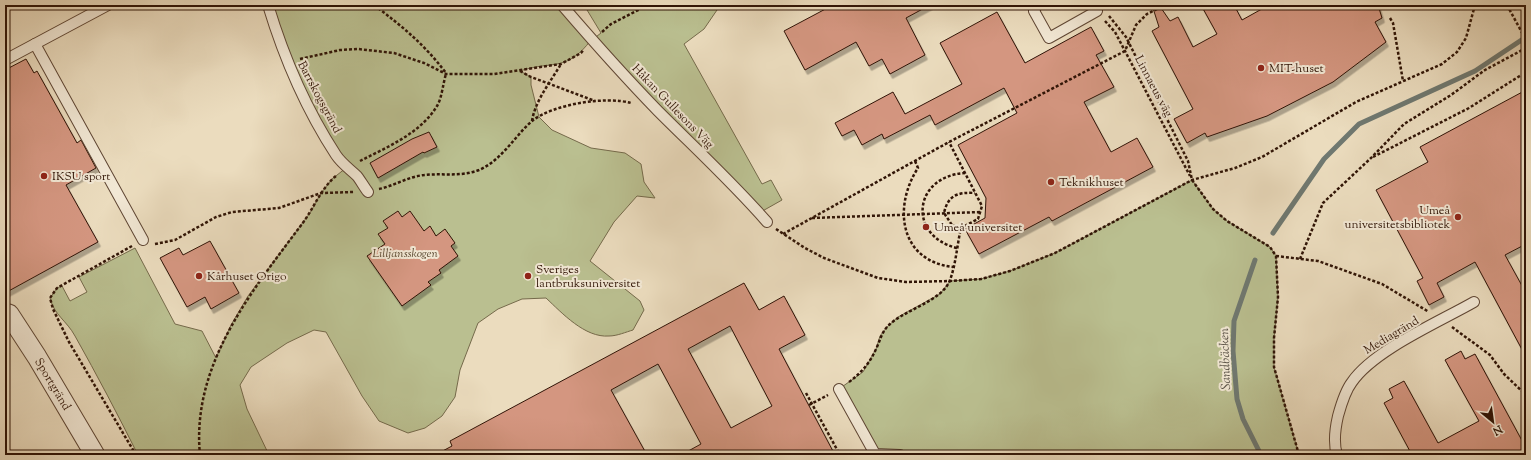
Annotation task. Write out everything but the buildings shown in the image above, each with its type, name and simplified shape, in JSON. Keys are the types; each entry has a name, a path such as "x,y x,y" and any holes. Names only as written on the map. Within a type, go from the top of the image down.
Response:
{"street":[{"name":"Sportgränd","path":"9,314 37,357 95,455"}],"lane":[{"path":"5,60 108,5"},
{"name":"Barrskogsgränd","path":"268,5 288,63 316,120 336,155 346,168 357,176 368,192"},
{"name":"Håkan Gullesons Väg","path":"562,5 592,40 657,110 767,222"},
{"path":"1037,5 1034,11 1049,38 1101,10"},
{"path":"35,44 143,240"},
{"name":"Mediagränd","path":"1337,455 1334,445 1336,424 1342,402 1351,382 1366,366 1384,352 1474,302"},
{"path":"839,389 874,454 900,455"}],"path":[{"path":"374,5 408,30 434,58 446,74"},
{"path":"288,63 314,55 358,49 394,53 424,63 446,74 494,74 561,64 581,53 592,40 611,24 648,5"},
{"path":"783,234 949,142 1125,51 1136,25 1148,14 1165,5"},
{"path":"767,222 783,234 824,258 878,278 906,282 950,281 981,279 1010,271 1055,253 1192,180 1235,168 1262,157 1356,102 1442,64 1457,52 1466,38 1475,5"},
{"path":"1507,5 1526,40"},
{"path":"1101,10 1126,37 1188,161 1192,180"},
{"name":"Linnaeus väg","path":"1101,10 1125,51 1192,180 1213,209 1226,221 1270,248 1276,256"},
{"path":"1390,18 1393,23 1403,81"},
{"path":"1300,258 1323,203 1371,158 1404,124 1451,95 1485,70 1526,48"},
{"path":"532,121 533,114 561,64"},
{"path":"520,70 549,84 596,102"},
{"path":"1371,158 1469,108 1526,72"},
{"path":"200,455 200,424 205,392 216,358 231,325 248,296 310,213 320,193 332,179 346,168 403,139 421,124 438,106 446,74"},
{"path":"136,455 69,342 53,309 50,298 57,288 143,240 154,244 175,240 216,217 232,212 278,208 320,193 368,192 424,175 464,174 479,170 503,153 532,121 538,117 572,104 623,101 657,110"},
{"path":"949,142 976,193 982,206 978,219 961,228 952,225 944,213 947,202 951,197 958,194 976,193"},
{"path":"915,161 918,168 910,180 905,194 904,214 907,233 918,250 935,264 953,267"},
{"path":"957,248 948,246 936,239 928,228 923,214 925,199 934,184 948,175 965,173"},
{"path":"812,218 981,212"},
{"path":"811,404 839,389 862,372 876,349 880,336 898,317 940,294 950,281 961,228"},
{"path":"1299,455 1274,367 1274,338 1278,297 1276,256 1318,260 1382,284 1410,299 1490,355 1498,363 1504,374 1526,395"},
{"path":"806,393 840,455"}],"green space":[{"name":"Lilljansskogen","path":"268,5 562,5 592,40 601,33 584,5 716,5 717,10 704,29 684,44 762,184 771,180 782,200 759,213 591,40 574,57 566,61 558,64 520,71 531,77 531,85 539,117 552,130 591,148 625,153 641,164 644,182 655,198 637,196 614,222 590,261 640,301 644,310 633,330 612,336 600,336 591,333 574,323 546,298 522,299 498,309 478,323 460,370 455,397 442,416 425,428 408,433 379,421 362,396 326,332 314,330 287,343 251,367 240,385 247,409 269,455 138,455 75,336 54,309 50,298 57,288 62,286 70,301 87,292 79,277 135,248 175,324 202,331 216,358 231,325 248,296 310,213 321,193 332,179 346,168 317,120"},
{"path":"1192,180 1213,209 1227,221 1270,247 1276,256 1278,297 1274,338 1274,367 1299,455 874,455 839,389 863,372 876,349 880,336 898,317 940,294 950,281 981,279 1010,271 1055,253"}],"waterway":[{"path":"1273,233 1324,159 1359,124 1475,71 1526,37"},
{"name":"Sandbäcken","path":"1255,260 1234,321 1233,351 1237,399 1243,419 1261,455"}],"place":[{"name":"MIT-huset","path":"1261,68"},
{"name":"IKSU sport","path":"44,176"},
{"name":"Teknikhuset","path":"1051,182"},
{"name":"Umeå universitetsbibliotek","path":"1458,217"},
{"name":"Umeå universitet","path":"926,227"},
{"name":"Kårhuset Origo","path":"199,276"},
{"name":"Sveriges lantbruksuniversitet","path":"528,276"}]}
